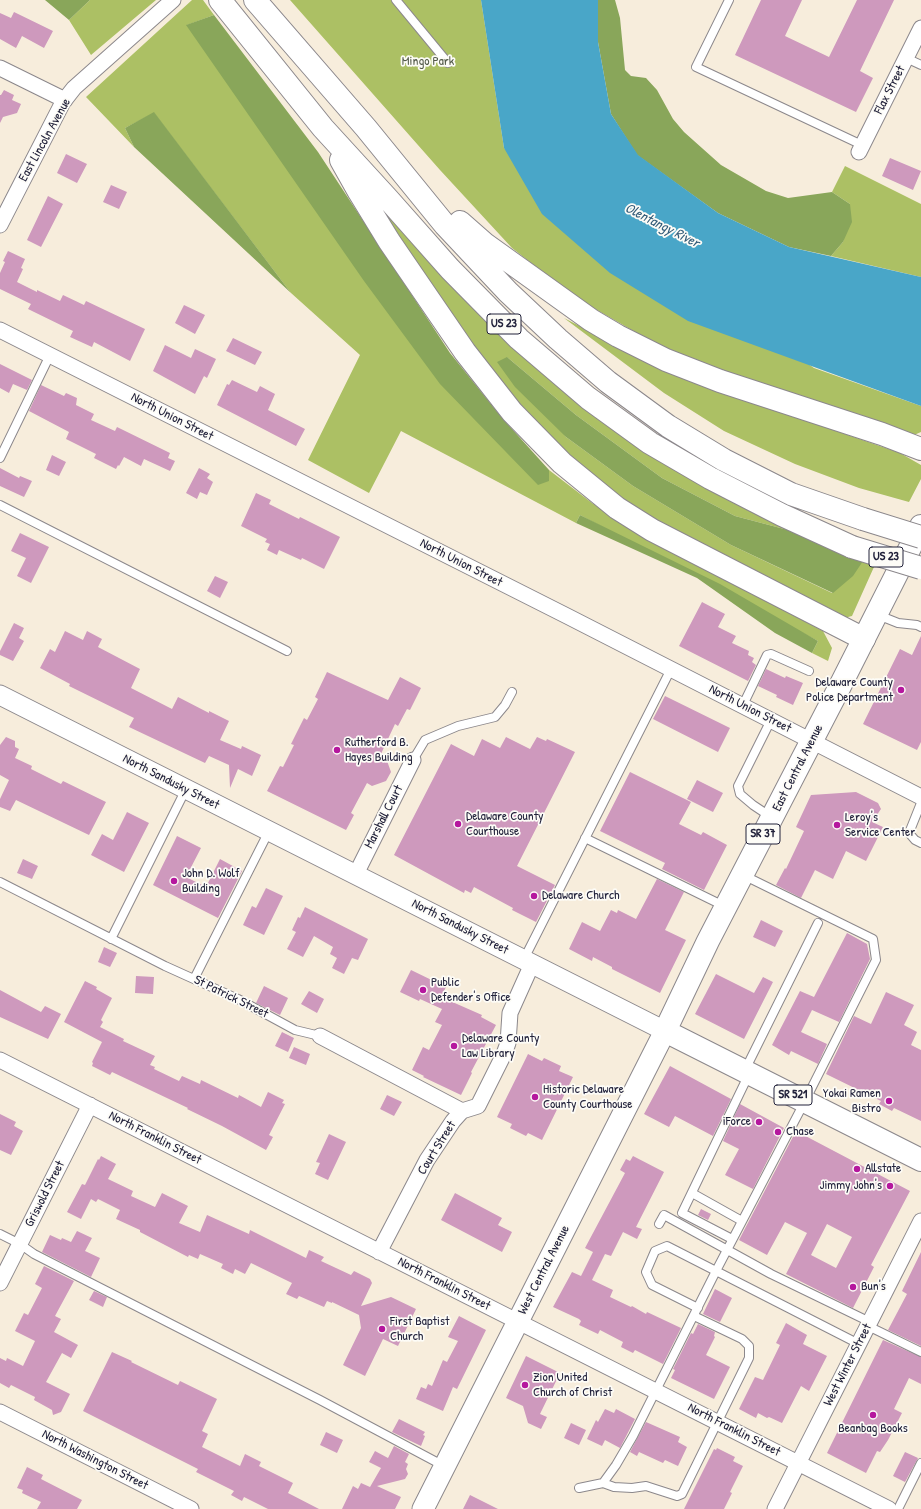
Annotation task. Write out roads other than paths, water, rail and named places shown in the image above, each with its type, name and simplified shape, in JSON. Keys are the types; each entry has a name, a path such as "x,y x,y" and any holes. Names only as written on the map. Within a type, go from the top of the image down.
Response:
{"highway":[{"name":"US 23","path":"255,0 402,171 445,225 508,292 558,339 608,382 668,426 724,460 791,494 921,537"},
{"name":"US 23","path":"224,6 323,128 450,269 519,339 588,398 650,443 710,478 782,516 852,547 921,568"},
{"path":"323,128 389,241 465,352 512,412 562,463 617,508 652,530 864,639"},
{"path":"402,171 485,244 569,306 618,336 666,360 690,370 882,434 921,449"},
{"name":"East Central Avenue","path":"665,1031 742,874 921,526"},
{"name":"North Sandusky Street","path":"665,1031 921,1160"}],"main road":[{"name":"West Central Avenue","path":"423,1509 665,1031"}],"street":[{"name":"East Lincoln Avenue","path":"0,225 65,100 74,88 173,0"},
{"name":"Flax Street","path":"860,149 921,28"},
{"path":"0,68 65,100"},
{"name":"North Union Street","path":"0,330 921,797"},
{"name":"North Sandusky Street","path":"0,695 665,1031"},
{"name":"Marshall Court","path":"356,874 413,760"},
{"name":"Court Street","path":"379,1252 427,1160 453,1121 462,1111 478,1106 508,1043 510,1013 528,961"},
{"name":"St Patrick Street","path":"320,1036 462,1111"},
{"name":"North Franklin Street","path":"0,1060 889,1509"},
{"name":"Griswold Street","path":"0,1283 90,1105"},
{"name":"West Winter Street","path":"775,1509 921,1221"},
{"name":"North Washington Street","path":"0,1412 191,1509"}],"lane":[{"path":"396,0 448,64"},
{"path":"729,0 696,67 860,149"},
{"path":"906,58 921,65"},
{"path":"0,458 50,355"},
{"path":"0,505 287,651"},
{"path":"877,614 898,623 917,625 921,627"},
{"path":"742,706 767,655 771,654 809,671"},
{"path":"528,961 585,838 671,669"},
{"path":"413,760 424,740 458,726 495,717 505,705 512,692"},
{"path":"771,720 738,786 740,794 753,805 772,817"},
{"path":"112,939 186,789"},
{"path":"921,803 909,833 914,840 921,843"},
{"path":"194,980 269,831"},
{"path":"585,838 726,907"},
{"path":"603,1482 616,1465 630,1442 732,1239 805,1101 876,960 873,939 742,874"},
{"name":"St Patrick Street","path":"0,882 194,980 238,999 295,1030 320,1036"},
{"path":"732,1239 682,1213 818,923"},
{"path":"692,1193 742,1220"},
{"path":"659,1224 664,1215 771,1274 921,1352"},
{"path":"0,1234 20,1244 34,1254 444,1466"},
{"path":"698,1308 652,1285 646,1272 655,1251 667,1246 859,1344"},
{"path":"579,1488 603,1482 614,1487 632,1488 646,1486 677,1496 682,1494 749,1358 749,1346 742,1339 694,1316"},
{"path":"898,1509 921,1463"}],"water":[{"name":"Olentangy River","path":"481,0 598,0 598,42 611,114 638,155 718,213 789,247 921,277 921,406 688,321 610,273 542,214 504,148"}],"place":[{"name":"Delaware County Police Department","path":"901,690"},
{"name":"Rutherford B. Hayes Building","path":"337,750"},
{"name":"Delaware County Courthouse","path":"458,824"},
{"name":"Leroy's Service Center","path":"837,825"},
{"name":"John D. Wolf Building","path":"174,881"},
{"name":"Delaware Church","path":"534,896"},
{"name":"Public Defender's Office","path":"423,990"},
{"name":"Delaware County Law Library","path":"454,1046"},
{"name":"Historic Delaware County Courthouse","path":"535,1097"},
{"name":"Yokai Ramen Bistro","path":"889,1101"},
{"name":"iForce","path":"759,1122"},
{"name":"Chase","path":"778,1132"},
{"name":"Allstate","path":"857,1169"},
{"name":"Jimmy John's","path":"890,1186"},
{"name":"Bun's","path":"853,1287"},
{"name":"First Baptist Church","path":"382,1329"},
{"name":"Zion United Church of Christ","path":"525,1385"},
{"name":"Beanbag Books","path":"873,1415"}],"park label":[{"name":"Mingo Park","path":"428,62"}]}
